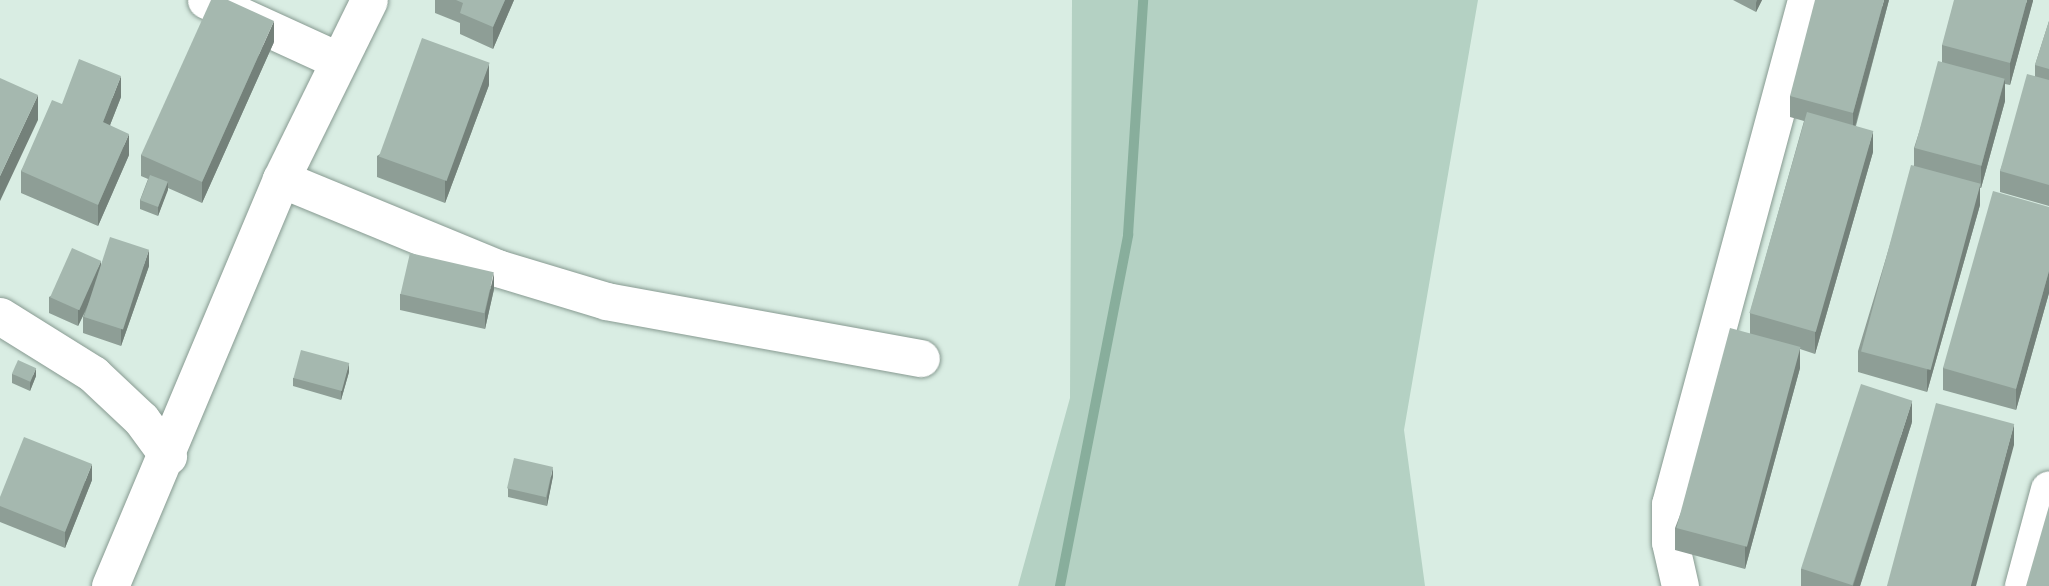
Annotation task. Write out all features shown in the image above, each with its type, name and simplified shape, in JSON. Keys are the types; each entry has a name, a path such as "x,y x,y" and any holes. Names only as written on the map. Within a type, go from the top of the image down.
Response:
{"street":[{"path":"206,0 337,60"},
{"path":"110,586 167,456 281,179 337,60 369,0"},
{"path":"1680,586 1670,542 1670,504 1806,0"},
{"path":"281,179 497,268 606,301 920,358"},
{"path":"0,316 93,374 141,419 167,456"},
{"path":"2023,586 2049,489"}],"green space":[{"path":"1072,0 1478,0 1404,430 1425,586 1018,586 1070,398"}],"building":[{"path":"211,0 228,0 274,21 202,182 141,155"},
{"path":"456,0 505,0 493,27 460,13 463,3"},
{"path":"1815,0 1884,0 1853,113 1790,96"},
{"path":"1954,0 2027,0 2010,63 1942,45"},
{"path":"2049,21 2049,69 2035,65"},
{"path":"422,38 490,63 447,181 379,156"},
{"path":"79,59 121,76 103,122 129,134 98,205 21,171 52,100 62,104"},
{"path":"1938,61 2005,79 1981,166 1915,148"},
{"path":"2027,74 2049,80 2049,185 2000,171"},
{"path":"0,78 38,95 0,176"},
{"path":"1807,112 1873,131 1816,332 1749,313"},
{"path":"1911,165 1981,184 1931,370 1861,351"},
{"path":"150,175 168,182 158,207 140,200"},
{"path":"1993,191 2049,207 2049,271 2016,389 1943,368"},
{"path":"110,237 149,250 123,330 84,317"},
{"path":"72,248 101,261 79,310 50,297"},
{"path":"410,253 494,272 484,313 401,294"},
{"path":"1730,328 1801,347 1747,547 1676,528"},
{"path":"301,350 349,363 342,391 293,378"},
{"path":"18,360 36,368 30,382 12,374"},
{"path":"1861,384 1912,401 1852,585 1801,569"},
{"path":"1936,403 2014,424 1971,586 1887,586"},
{"path":"24,437 92,464 65,532 0,506 0,497"},
{"path":"514,458 553,467 546,497 507,488"},
{"path":"2049,506 2049,586 2026,586"}],"waterway":[{"path":"1060,586 1128,235 1143,0"}]}
